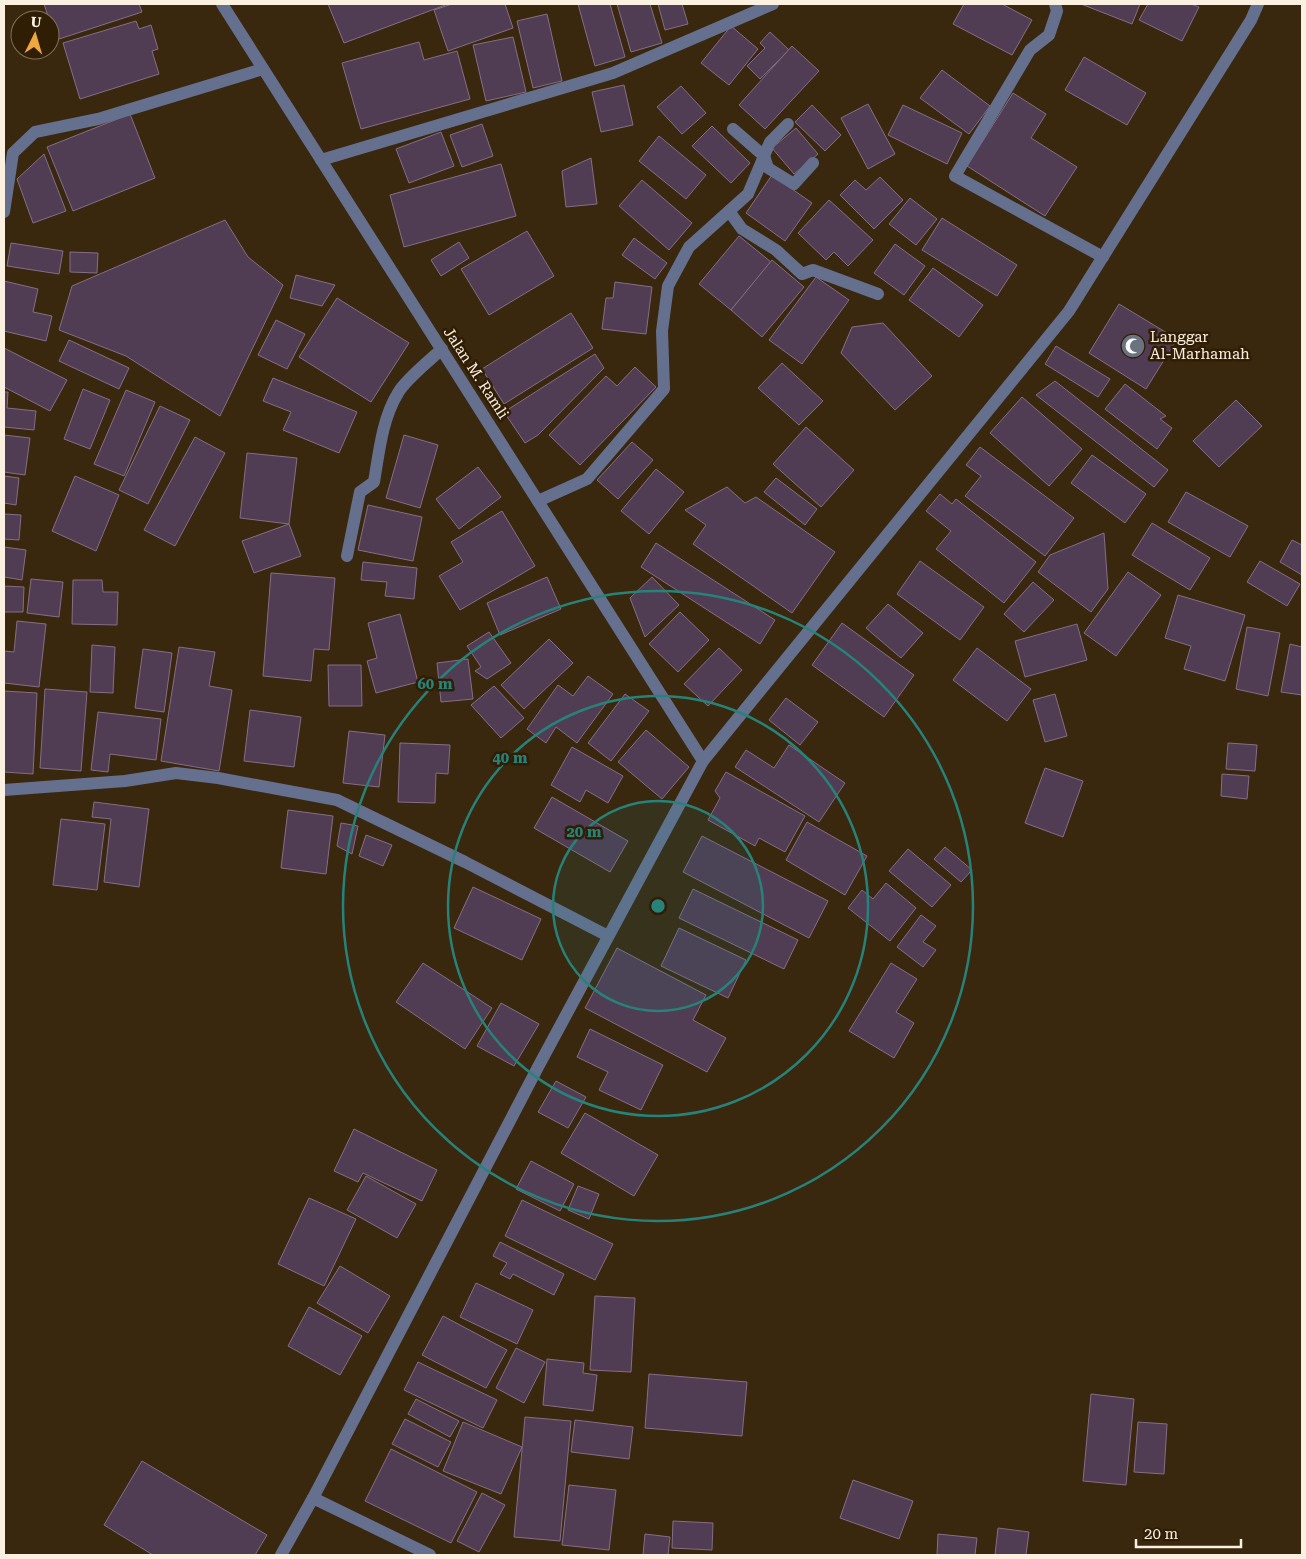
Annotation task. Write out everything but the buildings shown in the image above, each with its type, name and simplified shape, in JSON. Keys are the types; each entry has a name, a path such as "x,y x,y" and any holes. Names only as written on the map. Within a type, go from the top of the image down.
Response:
{"street":[{"name":"Jalan M. Ramli","path":"222,4 704,760"},
{"path":"321,160 613,73 773,4"},
{"path":"1055,4 1057,11 1049,35 1030,50 955,176 1103,257"},
{"path":"281,1555 313,1498 528,1084 704,760 1070,311 1252,20 1258,4"},
{"path":"4,212 13,153 36,132 98,119 263,69"},
{"path":"538,500 587,479 664,389 662,331 668,286 689,247 748,194 770,142 788,124"},
{"path":"733,129 764,156 768,168 794,184 813,163"},
{"path":"729,211 742,229 776,250 802,274 813,270 878,294"},
{"path":"347,556 360,492 374,482 384,430 398,392 442,349"},
{"path":"4,790 125,781 176,773 218,778 336,800 465,862 608,936"},
{"path":"313,1498 430,1555"}],"place":[{"name":"Langgar Al-Marhamah","path":"1133,346"}]}
